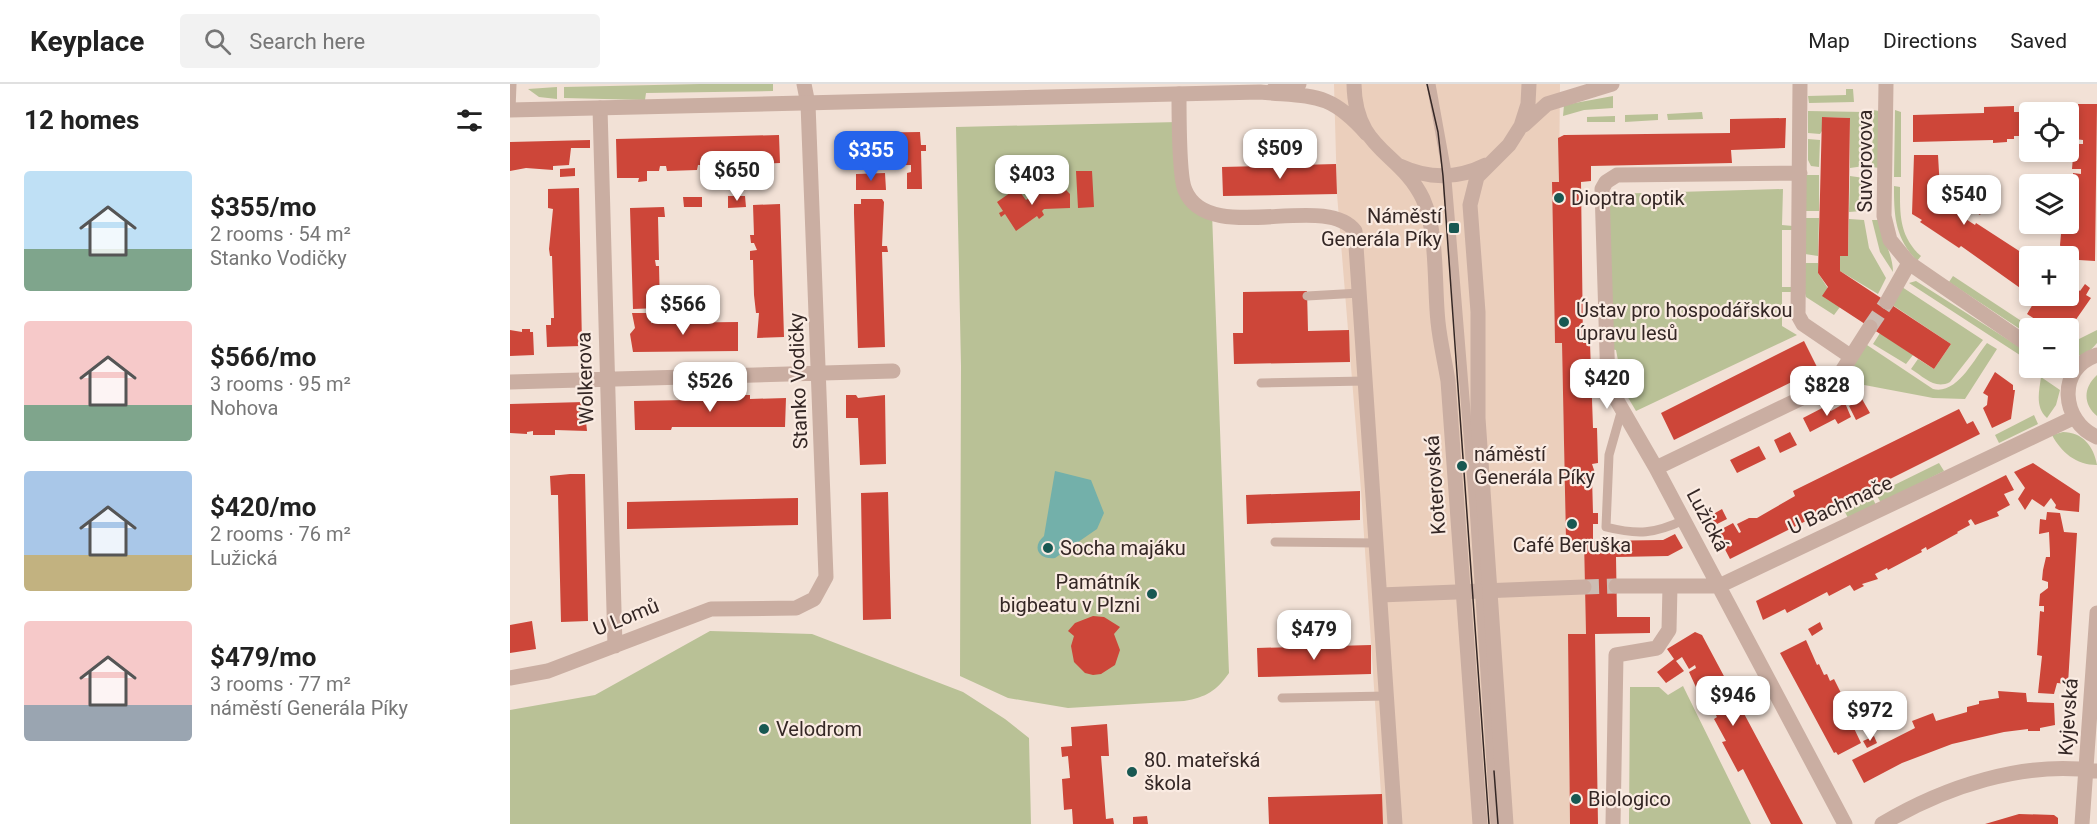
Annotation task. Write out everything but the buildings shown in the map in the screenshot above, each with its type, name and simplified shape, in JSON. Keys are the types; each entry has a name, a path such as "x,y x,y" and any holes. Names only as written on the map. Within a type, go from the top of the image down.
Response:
{"street":[{"name":"Stanko Vodičky","path":"760,607 796,608 814,599 826,577 808,104 804,84"},
{"path":"1260,92 1299,84"},
{"name":"Koterovská","path":"1354,84 1356,110 1366,134 1404,173 1422,197 1431,227 1438,325 1449,381 1480,824"},
{"name":"Koterovská","path":"1506,824 1485,591 1478,418 1478,312 1470,205 1477,177 1515,137 1525,115 1529,84"},
{"path":"1515,137 1532,115 1547,104 1612,84"},
{"path":"1800,84 1798,315 1803,324 1850,356"},
{"name":"Suvorovova","path":"1886,84 1884,218 1890,240 1909,263 2019,338"},
{"path":"511,110 808,104 1095,90 1179,89 1260,92 1320,98 1331,102 1350,115 1366,134"},
{"path":"1179,89 1185,190 1196,205 1221,215 1329,216 1350,225 1356,235 1395,824"},
{"name":"Wolkerova","path":"600,108 615,646"},
{"name":"Koterovská","path":"1387,158 1419,174 1447,176 1469,172 1494,159"},
{"name":"Lužická","path":"1800,173 1617,175 1606,182 1602,189 1608,385 1656,468 1845,824"},
{"path":"1887,302 1909,263"},
{"path":"1656,468 1835,382 1870,327"},
{"path":"2079,365 2097,355"},
{"path":"510,382 893,371"},
{"path":"2066,378 2073,418 2082,429 2097,437"},
{"name":"U Bachmače","path":"1616,586 1719,586 2073,418"},
{"path":"1612,824 1616,656 1657,648 1669,630 1670,586"},
{"path":"1380,595 1584,587"},
{"name":"U Lomů","path":"510,678 548,671 671,622 711,609 760,607"},
{"name":"Kyjevská","path":"2082,824 2091,770 2097,613"},
{"path":"1882,824 1913,807 1965,785 2034,771 2091,770"}],"lane":[{"path":"511,110 512,84"},
{"name":"Koterovská","path":"1431,84 1441,126 1447,176 1485,591 1495,824"},
{"path":"1307,296 1360,293"},
{"path":"1261,383 1366,381"},
{"path":"1622,409 1609,455 1606,527 1631,533 1661,531 1684,520"},
{"path":"1275,542 1376,543"},
{"path":"1282,698 1387,696"}],"green space":[{"path":"773,84 773,91 646,93 645,100 564,98 564,87"},
{"path":"557,87 557,99 539,97 528,89"},
{"path":"1846,89 1853,89 1854,102 1809,103 1808,96 1846,95"},
{"path":"1613,96 1613,108 1584,110 1563,116 1564,105"},
{"path":"1873,110 1879,111 1879,168 1872,167"},
{"path":"1895,110 1901,112 1901,177 1894,177"},
{"path":"1808,111 1864,112 1864,166 1850,168 1850,118 1822,117 1820,134 1808,133"},
{"path":"1702,112 1703,119 1668,120 1667,114"},
{"path":"1658,114 1658,120 1625,122 1625,115"},
{"path":"1615,116 1615,122 1587,122 1587,117"},
{"path":"1179,122 1185,190 1212,213 1229,673 1210,692 1184,701 1068,708 1008,698 960,676 961,366 956,127"},
{"path":"1808,139 1820,140 1819,167 1811,166 1808,160"},
{"path":"1805,175 1819,175 1819,211 1805,211"},
{"path":"1850,176 1864,178 1862,211 1849,212"},
{"path":"1894,186 1900,187 1902,224 1908,241 1921,256 1917,261 1904,244 1897,226"},
{"path":"1783,189 1782,225 1793,226 1793,230 1782,230 1782,287 1793,287 1793,292 1782,292 1782,326 1797,335 1636,411 1617,379 1621,376 1616,350 1610,349 1609,194"},
{"path":"1806,218 1819,218 1818,256 1805,254"},
{"path":"1849,219 1864,220 1869,248 1886,278 1878,294 1840,271 1840,256 1848,256"},
{"path":"1872,220 1878,220 1893,272 1880,252"},
{"path":"1805,263 1818,263 1818,273 1840,307 1834,315 1806,297"},
{"path":"1953,276 2019,319 2019,328 1949,282"},
{"path":"1916,281 2019,347 2019,354 1909,283"},
{"path":"1902,287 1983,340 1950,382 1934,384 1911,369 1918,359 1934,369 1951,344 1891,304"},
{"path":"2097,330 2097,343 2088,352 2079,355 2079,339"},
{"path":"1880,333 1913,355 1906,364 1873,344"},
{"path":"1864,343 1933,389 1950,387 1964,374 1987,343 1997,349 1965,399 1933,398 1859,384 1854,387 1846,371"},
{"path":"2097,375 2097,416 2089,406 2086,396 2089,385"},
{"path":"2041,378 2060,390 2056,405 2047,418 2039,404"},
{"path":"2034,415 2038,424 1999,443 1995,435"},
{"path":"2063,432 2076,434 2086,441 2097,465 2082,463 2065,452 2052,435"},
{"path":"1939,463 1944,471 1881,503 1876,494"},
{"path":"1872,497 1876,505 1848,518 1844,510"},
{"name":"Velodrom","path":"710,631 812,634 963,692 1005,719 1029,738 1031,824 510,824 510,710 595,695"},
{"path":"1683,686 1751,824 1629,824 1630,687 1659,687 1668,695"}],"shaded area":[{"name":"náměstí Generála Píky","path":"1334,84 1560,84 1559,182 1552,182 1555,343 1562,343 1566,541 1584,541 1586,634 1568,635 1570,824 1383,824 1361,490 1337,194"}],"water":[{"path":"1055,471 1091,480 1104,513 1097,529 1055,558 1049,558 1041,555 1038,544 1044,536"}],"tunnel":[{"path":"1870,327 1887,302"},
{"path":"1584,587 1616,586"}],"tram line":[{"path":"1427,84 1438,132 1443,176 1489,824"},
{"path":"1494,771 1498,824"}],"place":[{"name":"Dioptra optik","path":"1559,198"},
{"name":"Náměstí Generála Píky","path":"1454,228"},
{"name":"Ústav pro hospodářskou úpravu lesů","path":"1564,322"},
{"name":"náměstí Generála Píky","path":"1462,466"},
{"name":"Café Beruška","path":"1572,524"},
{"name":"Socha majáku","path":"1048,548"},
{"name":"Památník bigbeatu v Plzni","path":"1152,594"},
{"name":"Velodrom","path":"764,729"},
{"name":"80. mateřská škola","path":"1132,772"},
{"name":"Biologico","path":"1576,799"}]}
